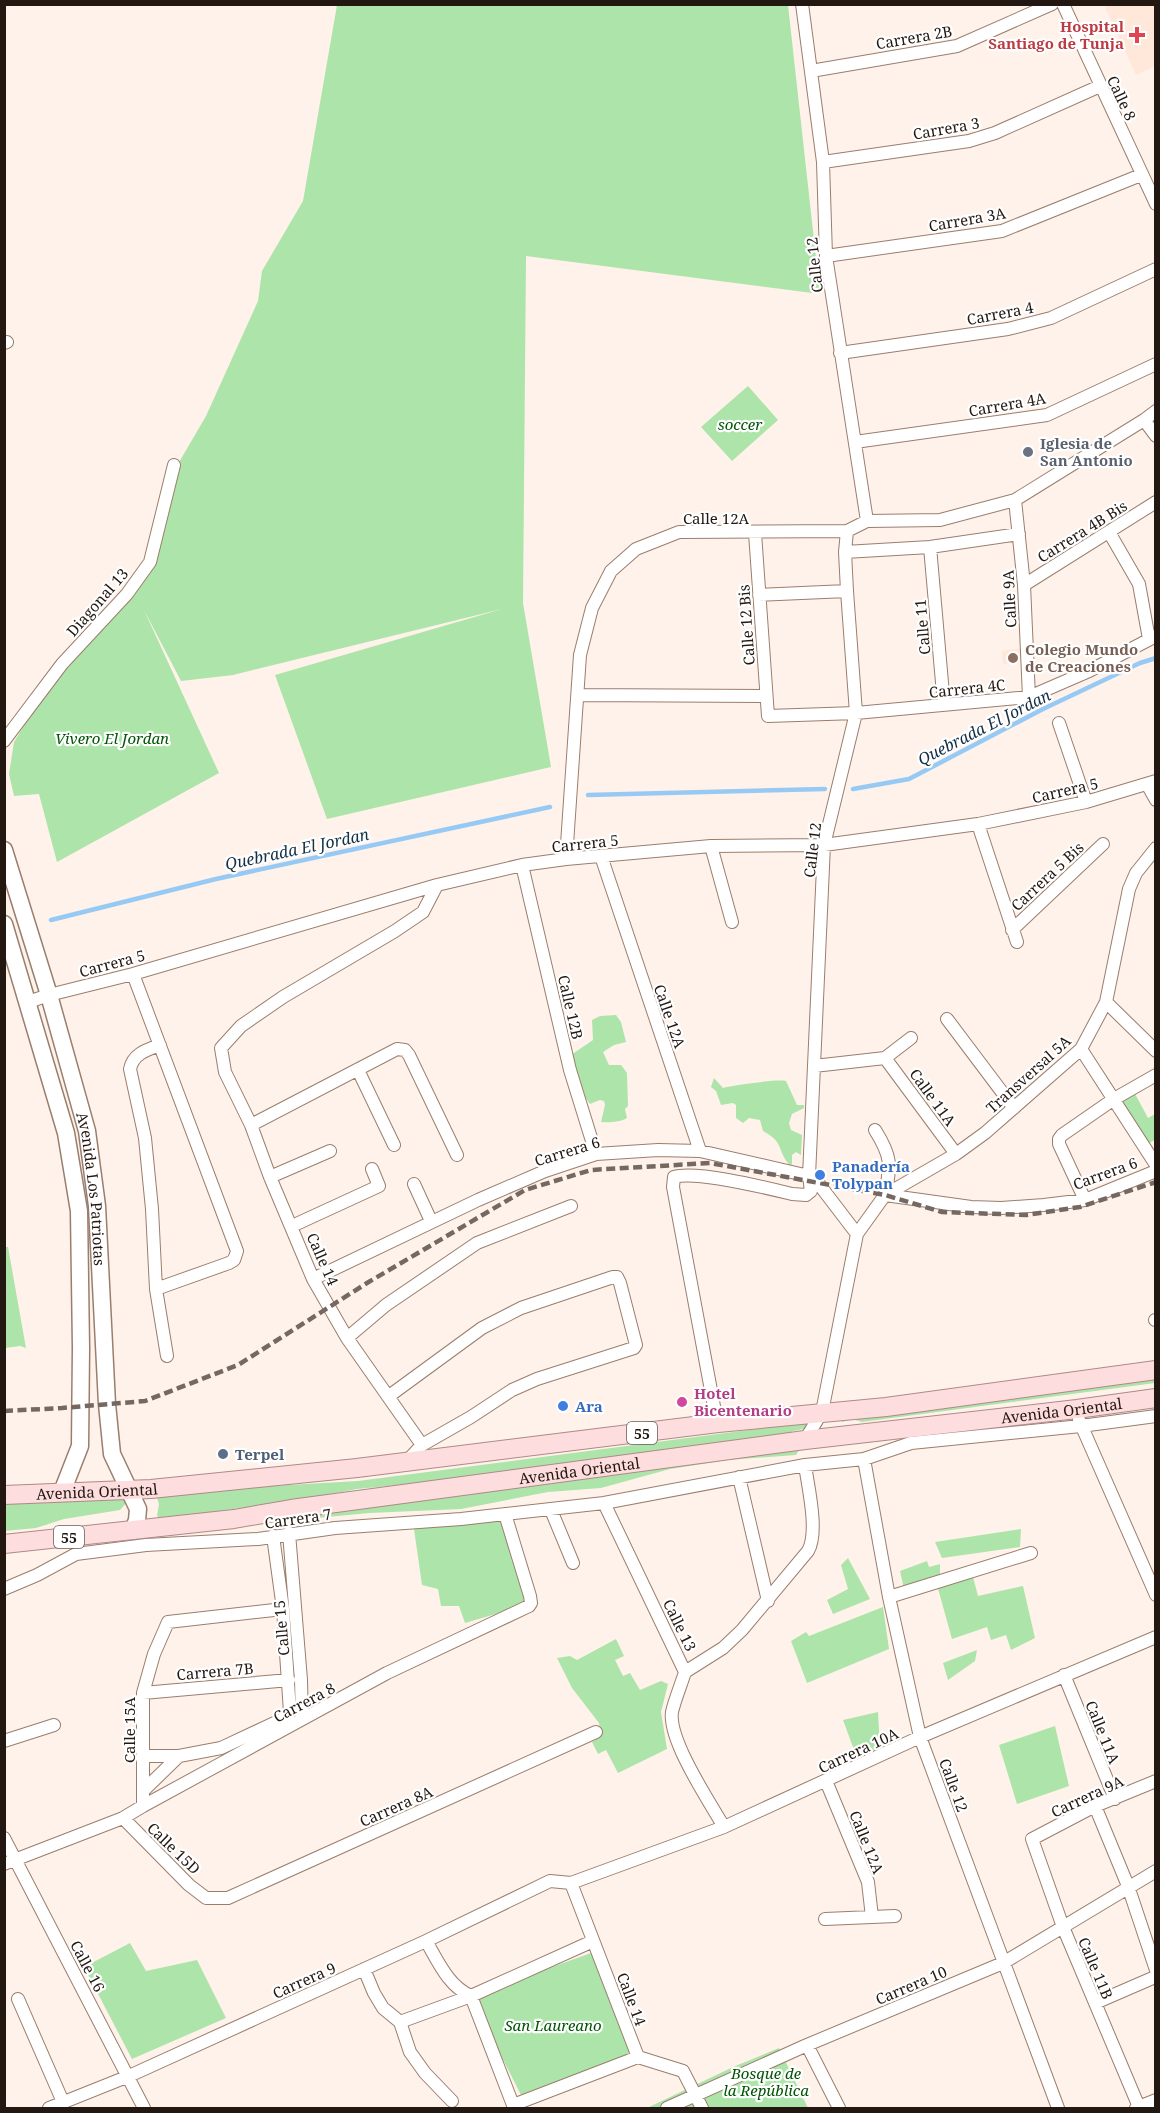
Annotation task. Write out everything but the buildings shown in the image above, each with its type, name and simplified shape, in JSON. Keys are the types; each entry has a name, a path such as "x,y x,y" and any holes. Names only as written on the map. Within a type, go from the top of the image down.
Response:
{"main road":[{"name":"Avenida Los Patriotas","path":"4,850 10,886 49,995 87,1131 97,1206 112,1454 138,1509 137,1520 132,1531"},
{"name":"Avenida Los Patriotas","path":"4,924 66,1132 79,1211 80,1446 62,1492"},
{"name":"Avenida Oriental","path":"4,1495 152,1489 300,1474 686,1427 886,1407 1155,1370"},
{"name":"Avenida Oriental","path":"4,1544 234,1519 303,1507 805,1440 1079,1418 1155,1398"}],"street":[{"name":"Calle 12","path":"802,4 823,162 826,256 867,521"},
{"name":"Carrera 2B","path":"811,70 957,46 1052,4"},
{"name":"Calle 8","path":"1063,4 1155,204"},
{"name":"Carrera 3","path":"823,162 969,141 995,133 1100,86"},
{"name":"Carrera 3A","path":"826,256 1002,231 1141,175"},
{"name":"Carrera 4","path":"840,353 1008,329 1051,318 1155,269"},
{"name":"Carrera 4A","path":"855,442 1047,415 1155,364"},
{"path":"1014,500 1155,411"},
{"path":"1144,420 1155,436"},
{"name":"Diagonal 13","path":"4,741 62,664 127,594 150,562 174,465"},
{"name":"Calle 12A","path":"566,859 580,655 592,608 611,571 636,549 679,532 847,531 867,521 940,520 1014,500"},
{"name":"Calle 9A","path":"1014,500 1023,585 1029,697"},
{"name":"Carrera 4B Bis","path":"1023,585 1155,502"},
{"name":"Calle 12","path":"809,1176 825,845 856,713 845,552 847,531"},
{"path":"1109,532 1138,584 1152,637"},
{"name":"Calle 12 Bis","path":"754,533 768,716"},
{"path":"845,552 930,547 1019,534"},
{"name":"Calle 11","path":"930,547 944,705"},
{"path":"759,595 847,591"},
{"name":"Carrera 4C","path":"768,716 856,713 1051,693 1152,637"},
{"path":"578,695 766,696"},
{"path":"1059,723 1086,802"},
{"path":"1151,783 1155,800"},
{"name":"Carrera 5","path":"28,1002 133,974 437,885 522,865 711,846 825,845 978,824 1086,802 1151,783"},
{"path":"978,824 1017,942"},
{"name":"Carrera 5 Bis","path":"1012,930 1103,844"},
{"path":"711,846 732,922"},
{"name":"Transversal 5A","path":"857,1234 885,1195 956,1154 1014,1108 1081,1049 1106,1002 1129,890 1136,873 1155,848"},
{"name":"Calle 12A","path":"601,856 700,1151"},
{"name":"Calle 12B","path":"522,865 570,1070 596,1154"},
{"name":"Calle 14","path":"422,1445 347,1338 313,1279 251,1125 225,1072 221,1048 241,1026 283,997 423,912 437,885"},
{"path":"133,974 237,1251 234,1260 229,1263 156,1289"},
{"path":"1106,1002 1155,1051"},
{"path":"947,1019 1014,1108"},
{"path":"814,1066 885,1058 911,1038"},
{"path":"160,1045 136,1056 131,1062 130,1069 145,1138 152,1209 156,1289 167,1356"},
{"path":"251,1125 397,1049 405,1050 457,1155"},
{"path":"1081,1049 1155,1165"},
{"name":"Calle 11A","path":"885,1058 956,1154"},
{"path":"358,1070 394,1145"},
{"path":"1085,1200 1059,1144 1059,1139 1062,1134 1114,1099 1155,1075"},
{"path":"875,1130 886,1148 890,1166 885,1195"},
{"name":"Carrera 6","path":"313,1279 431,1221 545,1171 596,1154 658,1150 700,1151 809,1176"},
{"path":"270,1177 330,1151"},
{"path":"292,1226 379,1186 372,1169"},
{"name":"Carrera 6","path":"885,1195 971,1207 1000,1208 1085,1200 1155,1171"},
{"path":"805,1440 822,1412 857,1234 818,1183 809,1176"},
{"path":"686,1427 686,1421 716,1417 673,1187 674,1177 698,1177 806,1195 811,1191 809,1176"},
{"path":"414,1184 431,1221"},
{"path":"347,1338 386,1305 477,1243 571,1206"},
{"path":"389,1396 482,1328 521,1308 613,1276 617,1277 636,1345 634,1348 537,1379 512,1390 422,1445 407,1461"},
{"name":"Avenida Oriental","path":"604,1503 805,1465 864,1459 911,1443 1079,1418 1155,1416"},
{"path":"1079,1418 1155,1595"},
{"name":"Calle 12","path":"864,1459 889,1597 920,1737 1058,2109"},
{"path":"685,1672 723,1648 741,1630 768,1601 812,1544 813,1530 805,1465"},
{"path":"739,1477 768,1601"},
{"name":"Carrera 7","path":"4,1589 37,1575 76,1554 114,1548 258,1539 360,1525 461,1519 604,1503"},
{"name":"Calle 13","path":"604,1503 685,1672 672,1713 672,1729 678,1745 724,1827"},
{"path":"551,1510 573,1563"},
{"name":"Carrera 8","path":"10,1861 123,1818 387,1673 529,1606 530,1596 505,1514"},
{"path":"114,1548 132,1531"},
{"name":"Calle 15","path":"289,1533 302,1719"},
{"name":"Calle 15","path":"179,1756 230,1745 285,1718 290,1712 283,1609 273,1536"},
{"path":"889,1597 1031,1552"},
{"name":"Calle 15A","path":"142,1806 143,1693 154,1654 168,1622 283,1609"},
{"name":"Carrera 10A","path":"571,1883 724,1827 920,1737 1155,1637"},
{"name":"Calle 11A","path":"1064,1675 1115,1799"},
{"name":"Carrera 7B","path":"143,1693 289,1680"},
{"path":"4,1741 54,1725"},
{"name":"Carrera 8A","path":"206,1898 228,1898 596,1732"},
{"path":"144,1756 179,1756"},
{"path":"143,1791 179,1756"},
{"name":"Calle 12A","path":"826,1781 868,1882 872,1917"},
{"name":"Carrera 9A","path":"1032,1839 1095,1806 1155,1781"},
{"path":"1095,1806 1128,1886 1155,1970"},
{"name":"Calle 15D","path":"123,1818 189,1885 206,1898"},
{"name":"Calle 16","path":"4,1838 10,1861 129,2076 144,2109"},
{"name":"Calle 11B","path":"1032,1839 1063,1927 1138,2108"},
{"name":"Carrera 10","path":"668,2109 807,2045 1002,1963 1155,1870"},
{"name":"Carrera 9","path":"49,2109 129,2076 426,1941 550,1881 571,1883"},
{"name":"Calle 14","path":"571,1883 638,2057"},
{"path":"825,1919 895,1916"},
{"path":"426,1941 448,1978 457,1988 471,1996 513,2105 638,2057 683,2071 702,2109"},
{"path":"400,2022 471,1996 593,1941"},
{"path":"364,1969 374,1994 383,2008 400,2022 410,2052 452,2101"},
{"path":"1095,2003 1155,1977"},
{"path":"18,2000 63,2102"},
{"path":"807,2045 839,2109"},
{"path":"1138,2108 1155,2100"}],"shaded area":[{"name":"Hospital Santiago de Tunja","path":"1104,5 1155,5 1155,66 1136,75"},
{"name":"Colegio Mundo de Creaciones","path":"1021,648 1023,661 1003,664 1002,651"}],"green space":[{"name":"Vivero El Jordan","path":"337,5 788,5 820,294 526,256 523,603 551,767 327,819 275,675 502,609 233,675 181,681 144,610 219,773 57,862 39,794 14,796 9,774 14,742 62,664 135,593 158,544 171,476 206,416 258,301 262,271 303,201"},
{"name":"soccer","path":"748,386 778,420 732,461 701,427"},
{"path":"616,1015 621,1022 626,1042 614,1045 603,1052 609,1065 621,1065 627,1073 628,1106 625,1109 627,1118 614,1122 601,1122 604,1101 600,1100 590,1104 582,1093 571,1055 593,1040 592,1020 600,1016"},
{"path":"714,1078 723,1088 786,1081 797,1105 804,1105 804,1108 792,1114 789,1123 791,1130 802,1135 801,1155 796,1152 792,1155 791,1166 775,1140 763,1131 760,1120 749,1118 743,1123 736,1118 736,1105 733,1103 721,1105 716,1091 711,1087"},
{"path":"1133,1090 1148,1118 1155,1114 1155,1140 1141,1147 1115,1100"},
{"path":"5,1247 8,1247 26,1348 20,1346 5,1348"},
{"path":"1155,1370 1155,1383 862,1422 852,1419 842,1422 840,1414"},
{"path":"810,1422 810,1428 793,1431 787,1435 450,1480 357,1489 311,1498 176,1517 160,1518 157,1516 159,1504 156,1495 166,1492 358,1481"},
{"path":"799,1450 796,1455 728,1460 670,1469 601,1488 548,1492 461,1509 369,1513 224,1527 153,1528"},
{"path":"126,1497 126,1503 120,1510 64,1519 36,1528 5,1531 5,1501"},
{"path":"503,1515 530,1604 465,1623 459,1606 441,1606 438,1589 422,1585 413,1522"},
{"path":"1021,1529 1020,1547 942,1558 935,1542"},
{"path":"848,1558 870,1599 833,1614 827,1600 848,1589 841,1565"},
{"path":"927,1561 929,1567 940,1564 940,1580 904,1589 900,1571"},
{"path":"973,1577 978,1596 1023,1586 1035,1638 1011,1650 1006,1635 991,1640 987,1627 952,1639 937,1585"},
{"path":"883,1607 889,1649 807,1683 791,1641 806,1632 809,1636"},
{"path":"616,1639 624,1656 615,1660 623,1676 630,1673 640,1690 661,1681 668,1684 661,1712 667,1749 618,1773 606,1750 598,1754 592,1742 601,1737 599,1723 572,1688 557,1658 570,1656 577,1660"},
{"path":"977,1650 975,1661 948,1680 943,1663"},
{"path":"878,1712 880,1747 857,1758 843,1720"},
{"path":"1055,1726 1069,1786 1017,1804 999,1745"},
{"path":"130,1943 146,1971 197,1960 226,2018 132,2059 84,1967"},
{"name":"San Laureano","path":"591,1953 632,2053 521,2095 471,1996"},
{"name":"Bosque de la República","path":"779,2048 808,2108 647,2108 733,2067"}],"waterway":[{"name":"Quebrada El Jordan","path":"853,789 909,779 1043,709 1140,663 1156,658"},
{"name":"Quebrada El Jordan","path":"588,795 825,789"},
{"name":"Quebrada El Jordan","path":"51,920 216,879 550,807"}],"railway":[{"path":"4,1411 145,1401 238,1365 367,1283 525,1190 591,1170 710,1163 885,1195 942,1212 1026,1215 1080,1207 1156,1182"}],"place":[{"name":"Hospital Santiago de Tunja","path":"1137,35"},
{"name":"Iglesia de San Antonio","path":"1028,452"},
{"name":"Colegio Mundo de Creaciones","path":"1013,658"},
{"name":"Panadería Tolypan","path":"820,1175"},
{"name":"Hotel Bicentenario","path":"682,1402"},
{"name":"Ara","path":"563,1406"},
{"name":"Terpel","path":"223,1454"}]}
